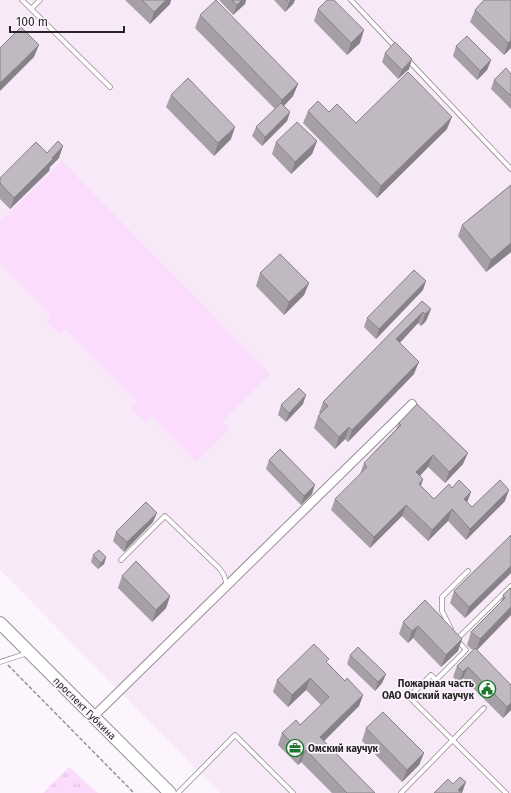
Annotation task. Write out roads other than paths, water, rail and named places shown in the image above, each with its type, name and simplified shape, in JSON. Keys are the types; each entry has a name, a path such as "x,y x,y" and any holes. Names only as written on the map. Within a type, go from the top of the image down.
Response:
{"main road":[{"name":"проспект Губкина","path":"0,623 170,793"}],"street":[{"path":"93,717 412,404"}],"lane":[{"path":"22,0 110,87"},
{"path":"31,9 40,0"},
{"path":"350,0 399,51"},
{"path":"404,56 511,169"},
{"path":"121,560 166,516 219,568 224,576 227,586"},
{"path":"468,570 442,597 442,611 457,639 466,650 472,653"},
{"path":"457,639 511,586"},
{"path":"466,650 436,680 431,675 409,697 506,793"},
{"path":"2,662 29,653"},
{"path":"400,793 484,708"},
{"path":"178,793 235,735 293,793"}],"place":[{"name":"Пожарная часть ОАО Омский каучук","path":"487,689"},
{"name":"Омский каучук","path":"295,748"}]}
